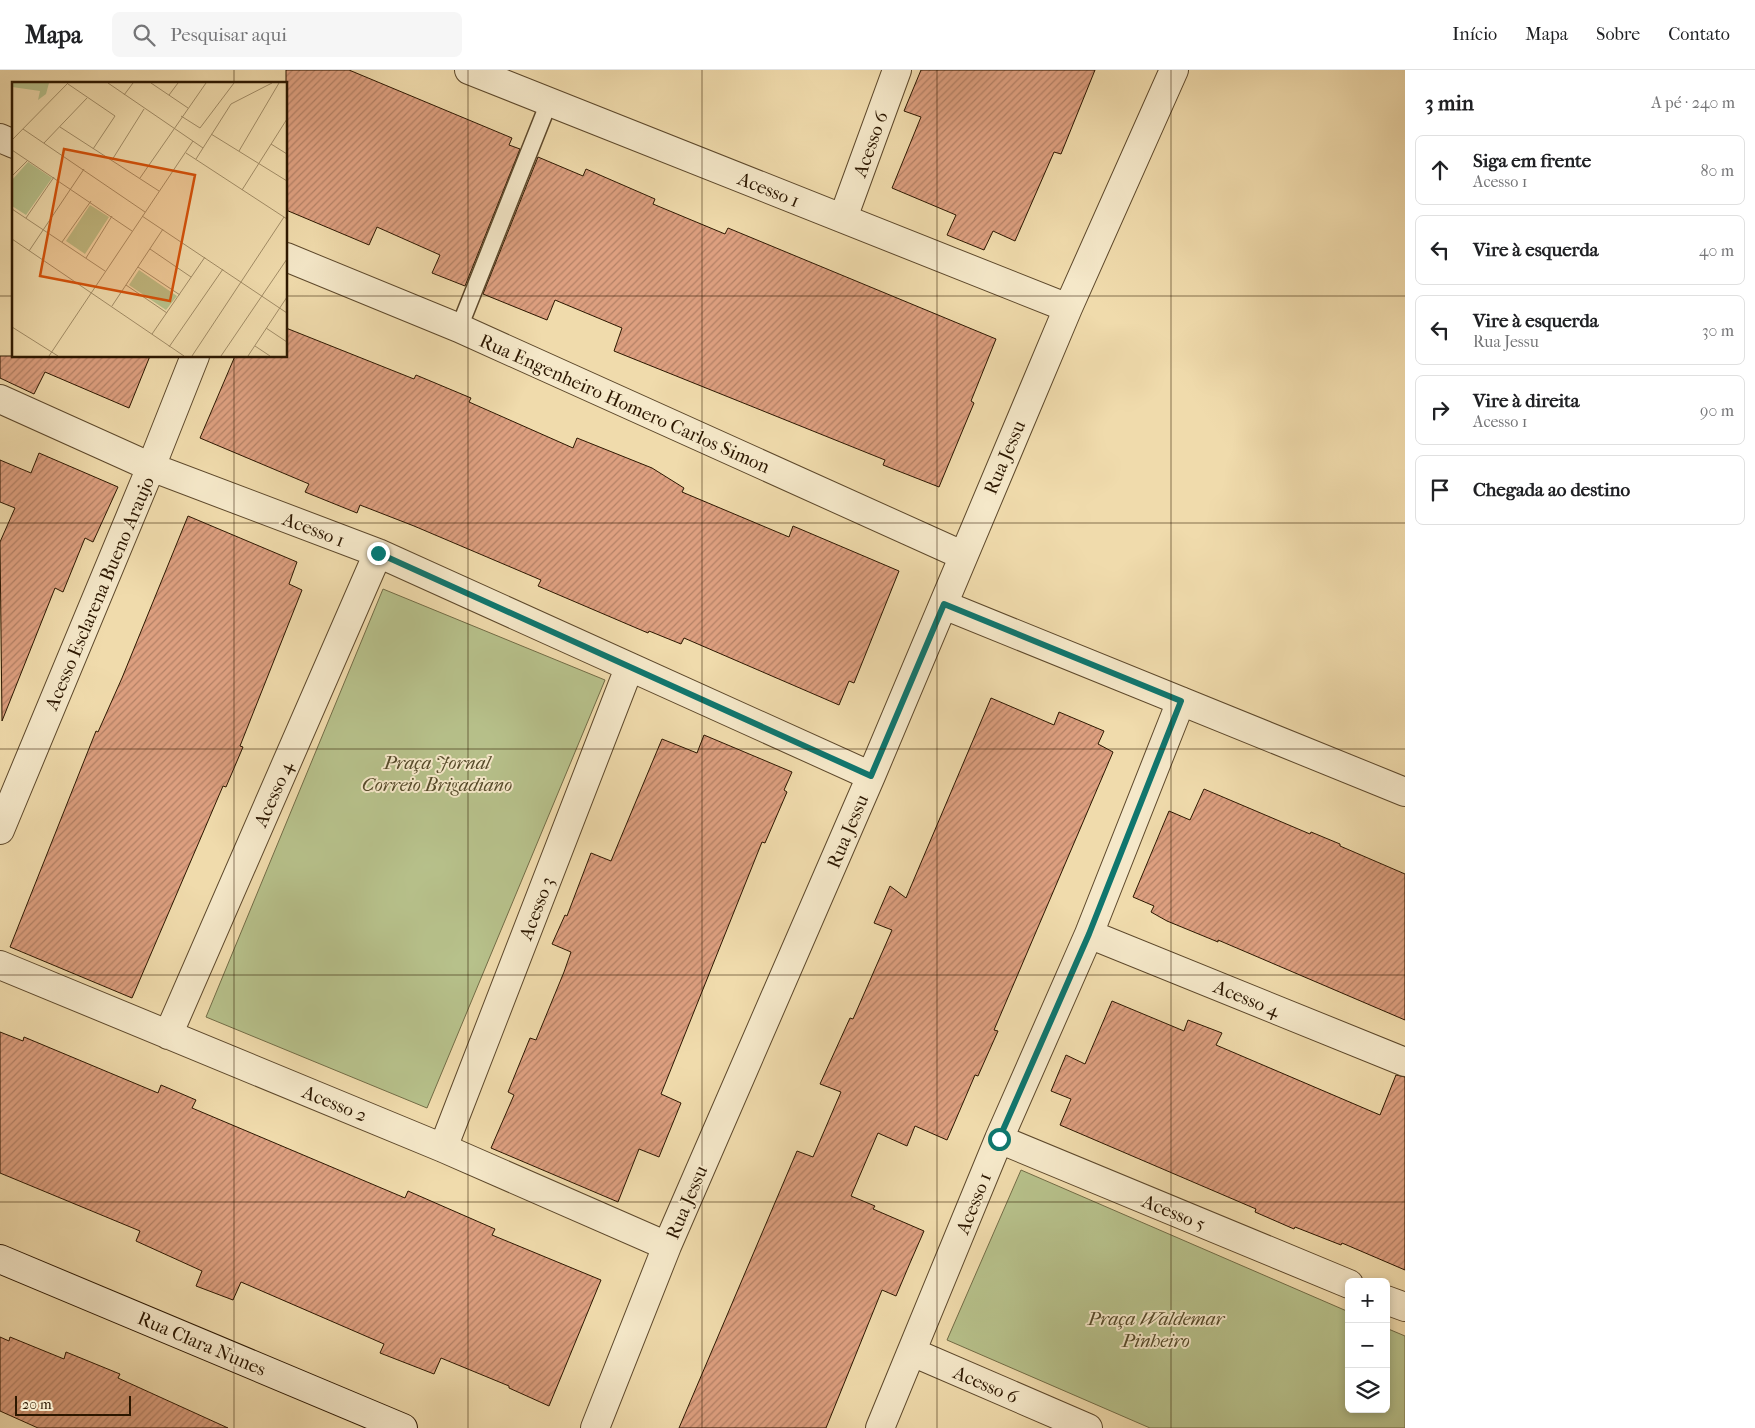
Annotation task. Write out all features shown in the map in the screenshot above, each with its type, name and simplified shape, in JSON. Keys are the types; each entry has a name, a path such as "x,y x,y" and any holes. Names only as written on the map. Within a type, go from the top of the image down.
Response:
{"street":[{"name":"Acesso 1","path":"469,70 519,79 549,102 1068,308"},
{"name":"Acesso 6","path":"843,218 897,70"},
{"name":"Rua Jessu","path":"596,1428 667,1246 871,776 944,604 962,555 1068,308 1174,70"},
{"path":"0,138 12,143"},
{"name":"Rua Engenheiro Homero Carlos Simon","path":"288,258 459,328 962,555"},
{"name":"Acesso Esclarena Bueno Araujo","path":"0,830 151,467 194,358"},
{"name":"Acesso 1","path":"0,399 151,467 378,553 871,776"},
{"name":"Acesso 4","path":"168,1035 378,553"},
{"path":"944,604 1405,792"},
{"name":"Acesso 3","path":"443,1148 629,668"},
{"name":"Acesso 1","path":"880,1428 999,1139 1089,934 1181,701"},
{"name":"Acesso 4","path":"1089,934 1405,1062"},
{"name":"Acesso 2","path":"0,965 443,1148 667,1246"},
{"name":"Acesso 5","path":"999,1139 1345,1282"},
{"name":"Rua Clara Nunes","path":"0,1259 403,1428"},
{"path":"1390,1302 1405,1308"},
{"name":"Acesso 6","path":"912,1352 1088,1428"}],"lane":[{"path":"459,328 549,102"}],"green space":[{"name":"Praça Jornal Correio Brigadiano","path":"383,589 605,680 427,1108 206,1017"},
{"name":"Praça Waldemar Pinheiro","path":"1021,1170 1345,1310 1345,1413 1390,1413 1390,1330 1405,1336 1405,1428 1150,1428 947,1340"}],"building":[{"path":"286,70 349,70 512,138 509,145 520,149 465,286 432,273 440,255 377,227 369,245 288,211 288,82 286,82"},
{"path":"921,70 1095,70 1061,154 1054,152 1015,241 993,231 984,250 947,235 956,215 892,188 921,117 904,111"},
{"path":"538,157 583,176 586,169 655,199 653,204 725,234 728,228 996,339 971,401 974,403 939,487 883,465 885,460 614,351 622,328 555,300 547,320 483,294"},
{"path":"288,329 414,379 416,375 471,398 469,402 573,448 577,438 652,468 684,488 682,492 789,537 793,526 899,571 854,683 849,681 839,705 684,638 681,644 649,631 648,633 538,586 541,580 414,526 360,505 357,513 305,492 309,484 200,438 234,358 288,358"},
{"path":"0,356 12,356 12,358 149,358 129,408 45,372 34,394 0,378"},
{"path":"39,453 118,487 93,542 85,538 63,592 55,588 2,721 0,542 15,508 0,502 0,460 31,473"},
{"path":"188,516 297,562 289,584 302,590 240,746 243,747 226,787 223,786 132,998 10,947 96,731 98,732 122,678"},
{"path":"991,698 1054,725 1059,712 1104,731 1098,744 1113,752 994,1030 998,1031 978,1076 975,1075 947,1140 915,1126 907,1146 878,1133 851,1196 875,1206 873,1209 924,1231 896,1296 882,1290 826,1428 679,1428 797,1151 813,1157 841,1092 820,1084 850,1018 853,1019 892,930 874,923 890,886 906,898"},
{"path":"704,735 792,772 784,790 787,792 765,843 762,842 661,1094 681,1103 659,1157 639,1149 618,1202 491,1148 514,1095 508,1092 530,1038 536,1040 571,952 552,944 565,915 567,916 591,853 611,861 662,739 697,753"},
{"path":"1204,789 1310,834 1311,832 1340,844 1340,846 1405,874 1405,1020 1218,940 1218,942 1167,921 1151,912 1154,906 1133,897 1169,811 1190,820"},
{"path":"1112,1001 1184,1031 1188,1020 1222,1033 1216,1045 1380,1115 1396,1075 1405,1077 1405,1270 1342,1243 1341,1245 1295,1227 1294,1229 1255,1212 1256,1209 1060,1125 1071,1099 1051,1091 1066,1055 1085,1064"},
{"path":"0,1032 23,1041 24,1037 158,1093 161,1085 196,1100 192,1108 405,1198 408,1191 495,1229 492,1235 601,1280 549,1406 509,1388 509,1386 441,1358 434,1374 380,1353 384,1344 241,1282 233,1300 196,1286 202,1271 136,1241 140,1231 0,1173"},
{"path":"0,1337 9,1341 10,1337 64,1359 66,1352 120,1374 118,1378 228,1428 38,1428 0,1411"}],"route":[{"path":"378,553 871,776 944,604 1181,701 1089,934 999,1139"}]}
